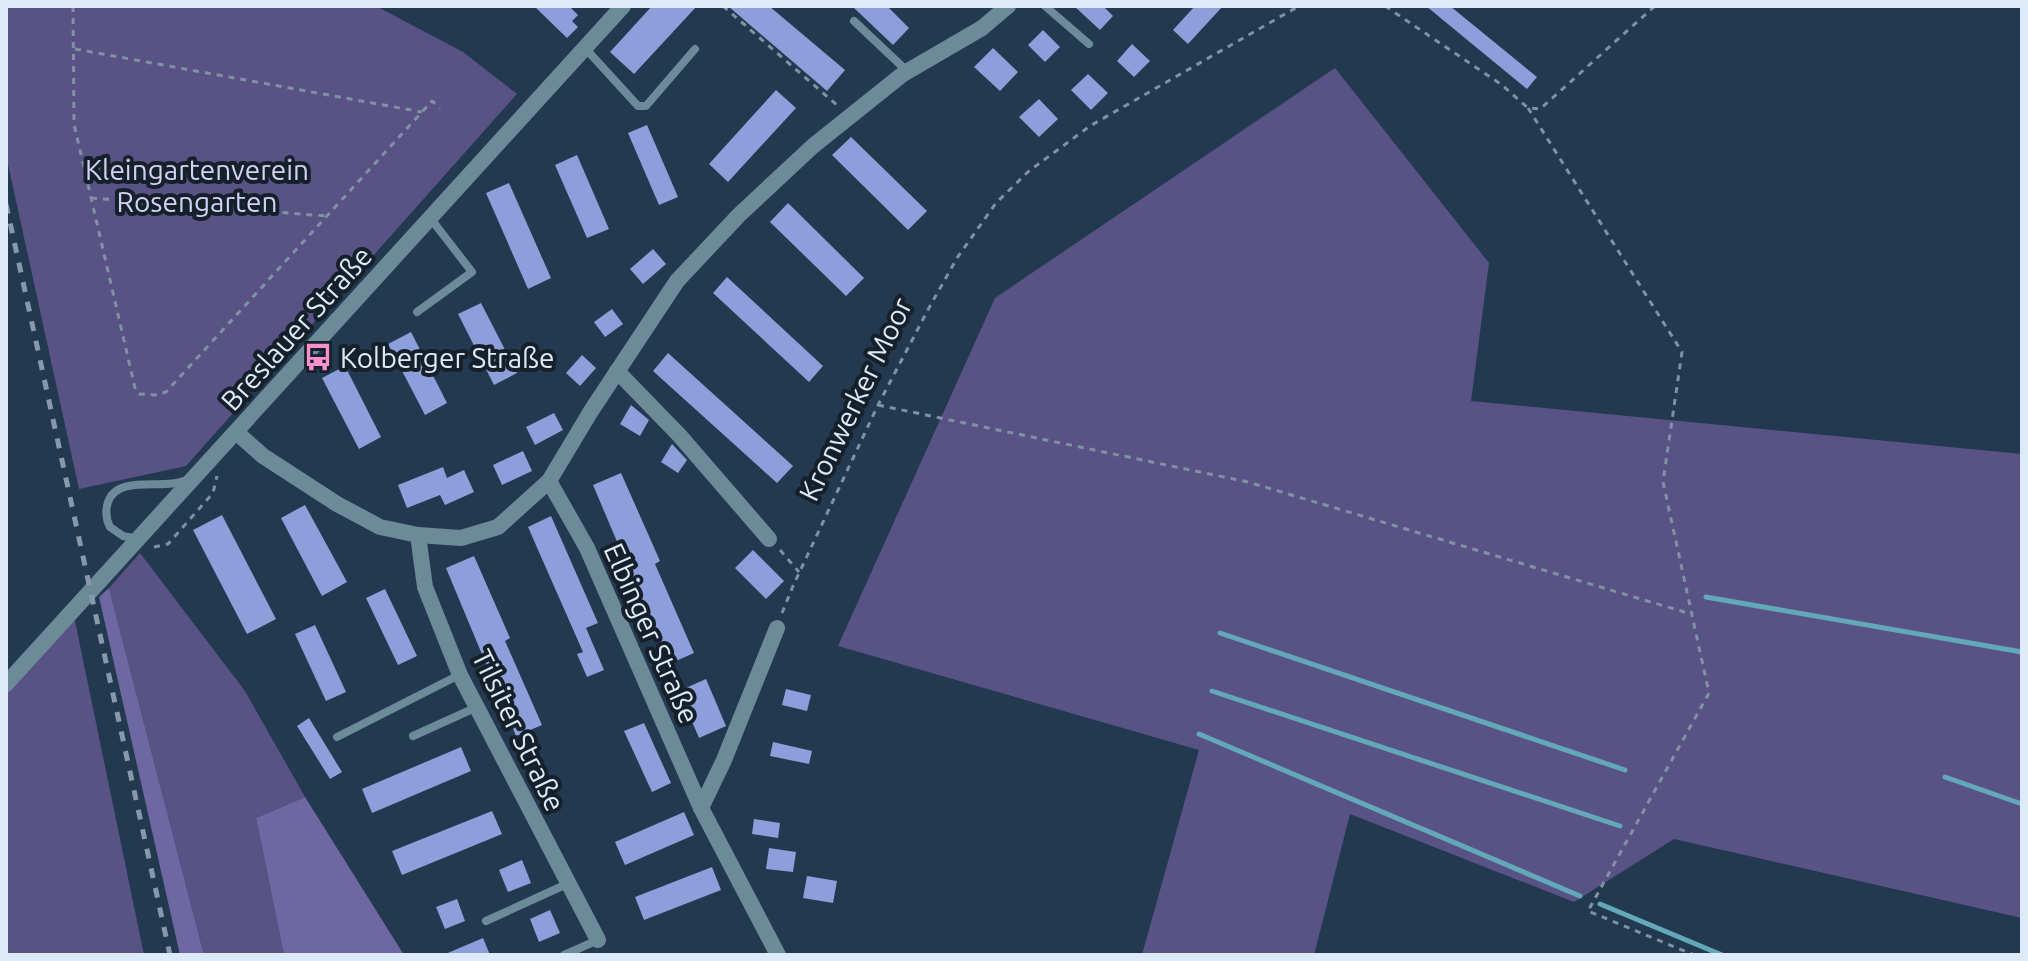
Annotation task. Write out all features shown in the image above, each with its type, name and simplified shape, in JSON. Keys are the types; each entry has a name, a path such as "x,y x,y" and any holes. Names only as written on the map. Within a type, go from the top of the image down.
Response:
{"street":[{"path":"600,6 618,12"},
{"path":"236,432 263,456 337,504 380,527 418,535 461,538 498,527 549,481 677,281 739,215 850,116 907,72 982,28 1008,6"},
{"name":"Breslauer Straße","path":"6,684 618,12"},
{"path":"617,371 680,436 769,539"},
{"name":"Elbinger Straße","path":"549,481 587,548 701,808"},
{"name":"Tilsiter Straße","path":"418,535 425,587 460,675 598,940"},
{"path":"777,628 724,760 701,808 778,955"}],"lane":[{"path":"1045,6 1089,44"},
{"path":"854,21 907,72"},
{"path":"585,48 638,106 646,106 695,49"},
{"path":"417,312 472,272 431,219"},
{"path":"134,542 110,527 106,513 112,494 120,488 175,485 192,478"},
{"path":"337,737 460,675"},
{"path":"413,736 477,707"},
{"path":"486,921 567,884"},
{"path":"564,955 598,940"}],"path":[{"path":"73,6 74,124 135,388 139,394 166,392 432,101 440,108"},
{"path":"723,6 850,116"},
{"name":"Kronwerker Moor","path":"777,628 799,572 878,405 957,258 996,203 1029,171 1090,126 1299,6"},
{"path":"1385,6 1502,85 1528,108 1682,352 1663,482 1709,693 1588,911 1694,955"},
{"path":"1528,108 1540,109 1655,6"},
{"path":"73,49 422,112"},
{"path":"91,198 327,216"},
{"path":"878,405 1248,482 1692,614"},
{"path":"134,542 144,548 168,544 213,493 218,470"},
{"path":"769,539 799,572"}],"green space":[{"name":"Kleingartenverein Rosengarten","path":"6,6 376,6 463,52 517,94 186,466 79,489 6,155"},
{"path":"1335,68 1489,263 1471,401 2022,454 2022,918 1674,839 1574,902 1350,814 1314,955 1142,955 1199,750 838,646 995,298"},
{"path":"140,553 245,691 305,797 256,818 284,955 204,955 109,588"},
{"path":"73,611 144,955 6,955 6,684"}],"shaded area":[{"path":"109,588 204,955 180,955 99,597"},
{"path":"305,797 404,955 284,955 256,818"}],"building":[{"path":"534,6 569,6 578,15 572,21 578,27 567,38"},
{"path":"652,6 697,6 634,74 610,52"},
{"path":"728,6 769,6 845,70 827,91"},
{"path":"852,6 887,6 909,28 893,45"},
{"path":"1074,6 1103,6 1113,16 1100,30"},
{"path":"1195,6 1223,6 1188,44 1173,30"},
{"path":"1426,6 1450,6 1537,77 1527,89"},
{"path":"1043,30 1060,47 1045,62 1028,45"},
{"path":"1132,44 1150,61 1134,77 1117,61"},
{"path":"993,48 1018,72 1000,91 974,67"},
{"path":"1088,74 1108,93 1091,110 1071,90"},
{"path":"776,90 796,108 728,182 709,164"},
{"path":"1039,99 1058,119 1039,137 1019,117"},
{"path":"647,125 678,197 659,205 628,133"},
{"path":"851,137 927,211 908,230 832,155"},
{"path":"577,155 609,229 587,238 555,165"},
{"path":"509,183 551,278 528,289 486,193"},
{"path":"788,203 864,278 846,296 770,222"},
{"path":"653,249 666,264 643,284 630,269"},
{"path":"727,277 823,366 809,382 713,293"},
{"path":"481,303 517,373 494,385 458,314"},
{"path":"612,309 623,324 605,337 594,322"},
{"path":"411,332 447,403 425,415 388,344"},
{"path":"668,353 793,466 777,483 653,371"},
{"path":"582,355 596,368 580,386 566,373"},
{"path":"345,366 381,437 359,449 322,378"},
{"path":"631,405 649,420 640,436 620,424"},
{"path":"554,413 563,430 535,445 526,427"},
{"path":"672,444 687,460 678,473 661,462"},
{"path":"523,451 532,471 502,485 493,465"},
{"path":"443,467 447,478 464,470 474,492 445,505 440,495 407,508 398,485"},
{"path":"621,473 660,561 655,564 694,653 669,664 593,485"},
{"path":"305,505 347,582 322,596 281,518"},
{"path":"222,515 276,619 247,634 193,530"},
{"path":"551,516 598,623 586,628 604,670 587,677 577,654 583,652 528,527"},
{"path":"753,550 784,581 766,599 735,568"},
{"path":"474,556 510,638 505,641 542,725 516,736 446,568"},
{"path":"385,589 417,656 398,665 366,598"},
{"path":"315,625 346,692 326,701 295,634"},
{"path":"706,679 726,726 699,738 679,691"},
{"path":"786,689 811,695 807,711 782,705"},
{"path":"309,718 342,772 330,779 297,726"},
{"path":"644,723 671,783 652,792 624,731"},
{"path":"773,742 812,751 809,764 770,756"},
{"path":"461,747 471,771 372,813 362,789"},
{"path":"492,811 502,834 402,875 392,851"},
{"path":"684,812 694,835 625,865 615,842"},
{"path":"754,819 780,823 778,838 752,834"},
{"path":"769,848 796,852 793,872 766,869"},
{"path":"522,860 531,883 508,892 499,870"},
{"path":"712,867 721,890 644,920 635,897"},
{"path":"807,876 837,881 833,903 803,898"},
{"path":"457,899 465,921 445,929 436,907"},
{"path":"550,910 560,933 539,942 530,919"},
{"path":"483,938 490,955 443,955"}],"waterway":[{"path":"1706,597 2022,652"},
{"path":"1220,633 1625,770"},
{"path":"1212,691 1620,826"},
{"path":"1199,734 1580,896"},
{"path":"1945,777 2022,804"},
{"path":"1600,904 1722,955"}],"railway":[{"path":"6,204 170,955"}],"place":[{"name":"Kolberger Straße","path":"318,357"}]}
